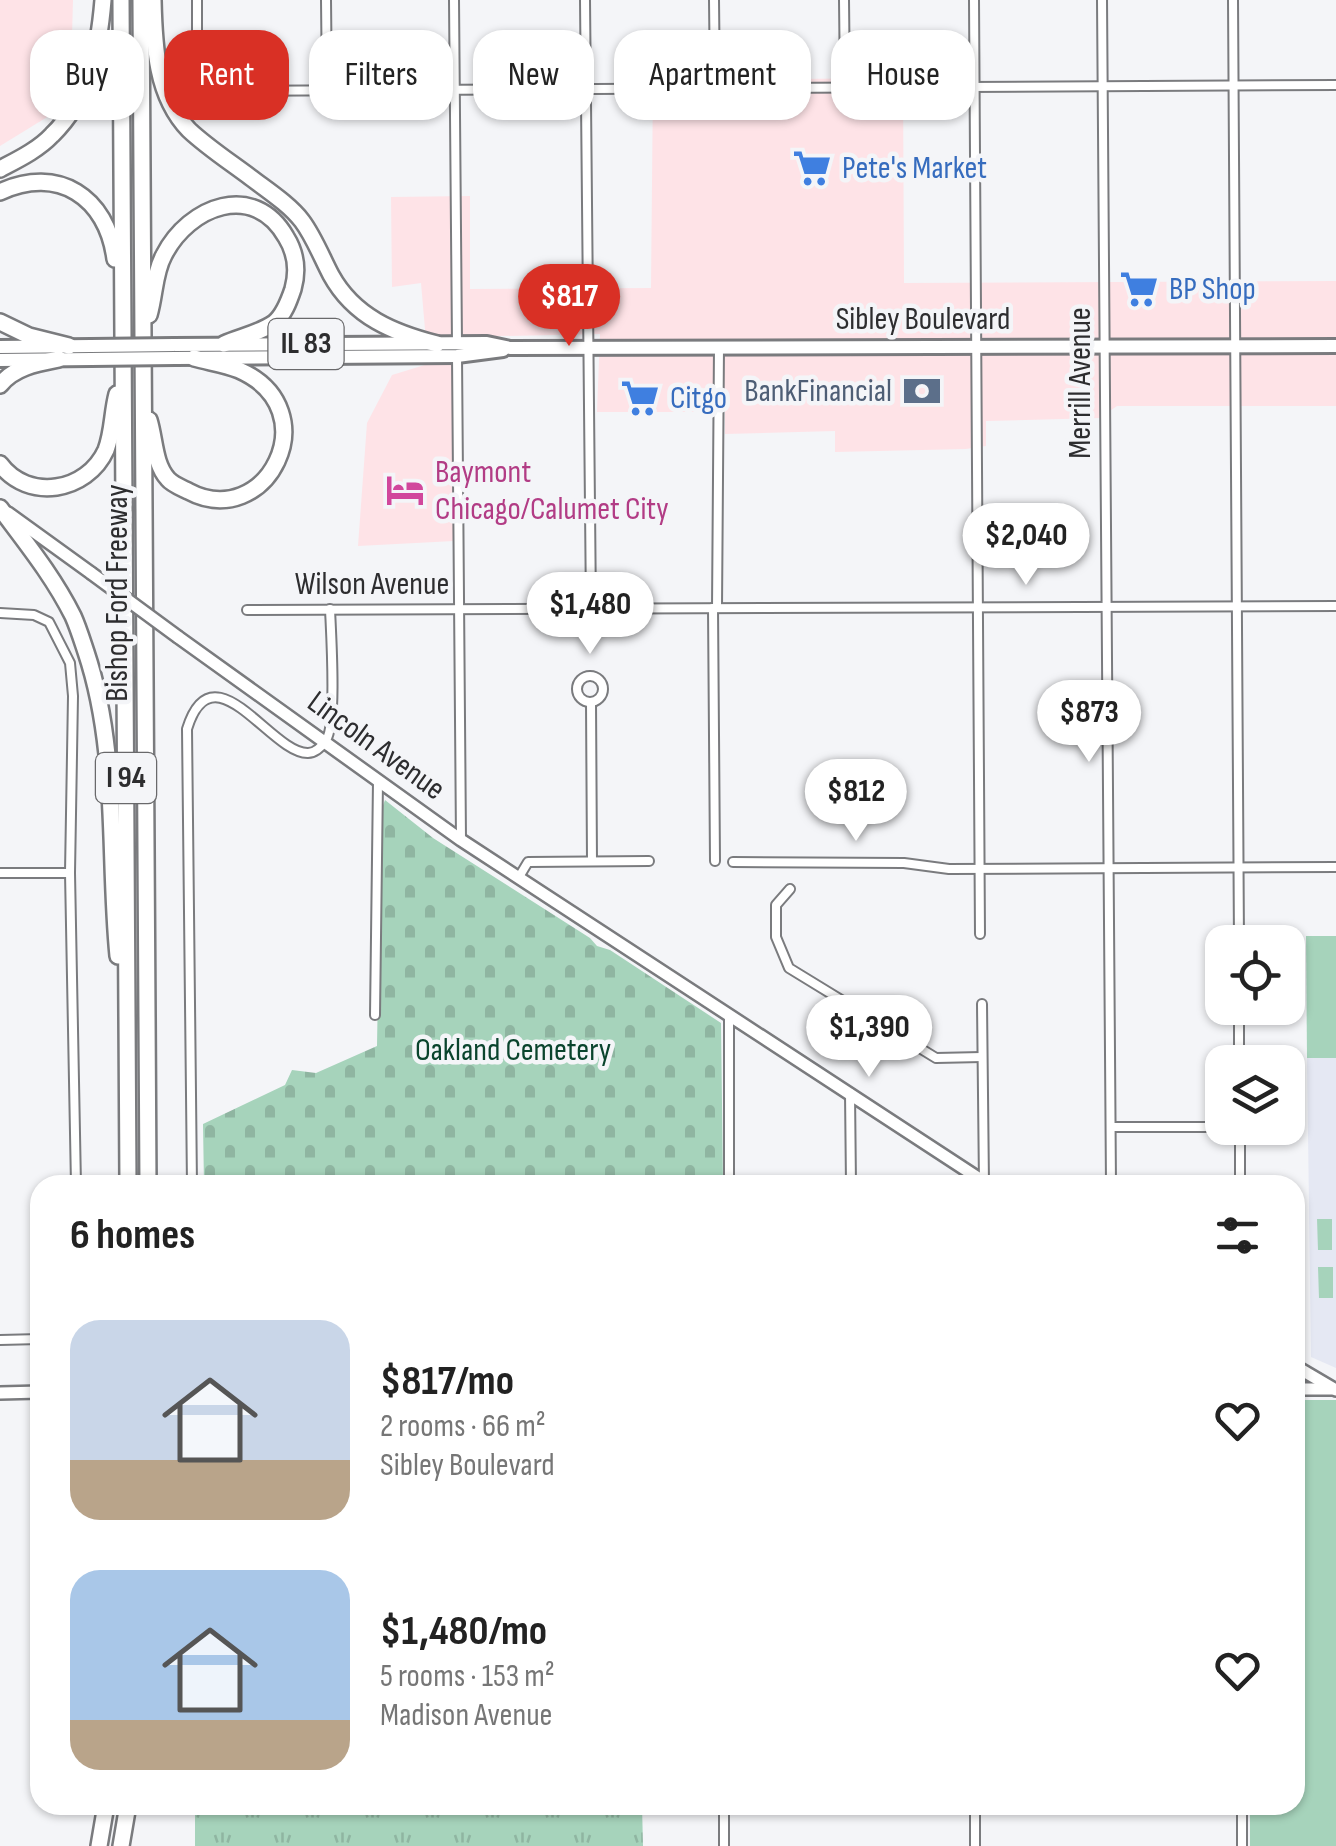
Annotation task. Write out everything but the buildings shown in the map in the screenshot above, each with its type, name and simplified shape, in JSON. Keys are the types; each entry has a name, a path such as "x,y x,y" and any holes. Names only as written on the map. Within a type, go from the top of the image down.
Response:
{"highway":[{"path":"0,170 50,138 79,102 95,58 103,0"},
{"name":"Bishop Ford Freeway","path":"122,0 128,1175"},
{"name":"Bishop Ford Freeway","path":"140,0 148,1175"},
{"path":"153,0 155,53 160,74 178,116 190,131 302,221 335,281 365,315 406,336 438,344"},
{"path":"0,192 34,181 84,195 109,230 124,292"},
{"path":"143,338 162,258 175,237 208,209 248,207 279,224 296,259 296,281 289,303 275,322 224,344"},
{"path":"0,322 64,352"},
{"path":"0,384 24,368 64,352"},
{"path":"143,404 168,480 202,498 226,499 264,482 284,450 284,428 276,404 264,386 239,370 194,358"},
{"path":"0,464 20,482 39,488 74,484 86,476 106,450 123,371"},
{"path":"0,508 58,588 74,618 92,672 106,734 116,939 128,1050"},
{"path":"99,1846 104,1815"},
{"path":"121,1846 126,1815"}],"main road":[{"name":"Sibley Boulevard","path":"175,352 194,358 457,350 488,343 510,348 1336,346"},
{"name":"Sibley Boulevard","path":"175,352 224,344 438,344 457,350"},
{"name":"IL 83","path":"0,346 64,352 175,352"},
{"path":"0,360 64,352"}],"street":[{"path":"197,0 197,63 203,84 217,91 309,90"},
{"path":"326,0 326,30"},
{"path":"454,0 461,840"},
{"path":"584,0 584,30"},
{"path":"714,0 715,30"},
{"path":"844,0 844,30"},
{"path":"974,0 974,30"},
{"name":"Merrill Avenue","path":"1102,0 1111,1175"},
{"path":"1233,0 1238,925"},
{"path":"980,934 975,86 1336,84"},
{"path":"454,90 473,90"},
{"path":"585,120 590,610"},
{"path":"715,861 718,347"},
{"name":"Lincoln Avenue","path":"0,508 461,840 973,1175"},
{"name":"Wilson Avenue","path":"248,610 1336,606"},
{"path":"192,1175 188,729 204,701 219,697 234,703 295,750 310,754 318,750 331,732 330,610"},
{"path":"0,613 34,614 49,622 70,663 76,1175"},
{"path":"590,702 592,862"},
{"path":"375,1015 378,781"},
{"path":"519,877 528,862 650,860"},
{"path":"733,862 904,863 949,869 1336,867"},
{"path":"0,873 70,873"},
{"path":"790,889 776,905 776,937 789,968 936,1058 982,1057"},
{"path":"982,1004 986,1175"},
{"path":"729,1015 729,1175"},
{"path":"850,1093 851,1175"},
{"path":"1110,1127 1205,1127"},
{"path":"1240,1145 1240,1175"},
{"path":"0,1340 30,1339"},
{"path":"1305,1372 1335,1389"},
{"path":"1305,1389 1335,1389"},
{"path":"0,1393 30,1392"},
{"path":"724,1815 724,1846"},
{"path":"975,1815 975,1846"},
{"path":"1242,1815 1242,1846"}],"shaded area":[{"path":"0,0 73,0 72,30 30,30 30,120 42,120 0,146"},
{"path":"811,79 831,79 831,120 903,120 904,283 1336,281 1336,406 1117,406 1100,418 986,421 986,446 835,452 835,431 725,434 725,412 597,412 600,334 454,337 454,541 358,546 367,423 392,375 428,364 421,283 392,287 391,197 470,196 470,289 651,288 653,120 811,120"},
{"path":"1307,1058 1336,1058 1336,1368 1311,1357"}],"green space":[{"name":"Oakland Cemetery","path":"385,800 433,838 721,1023 723,1175 204,1175 203,1124 285,1085 292,1070 316,1073 377,1046 381,811"},
{"path":"1306,936 1336,936 1336,1058 1307,1058"},
{"path":"1317,1219 1332,1219 1332,1250 1318,1250"},
{"path":"1318,1267 1333,1267 1333,1298 1319,1298"},
{"path":"1305,1400 1336,1400 1336,1846 1250,1846 1250,1815 1305,1815"},
{"path":"195,1815 642,1815 643,1846 195,1846"}],"place":[{"name":"Pete's Market","path":"812,168"},
{"name":"BP Shop","path":"1139,289"},
{"name":"BankFinancial","path":"922,391"},
{"name":"Citgo","path":"640,398"},
{"name":"Baymont Chicago/Calumet City","path":"405,490"}]}
